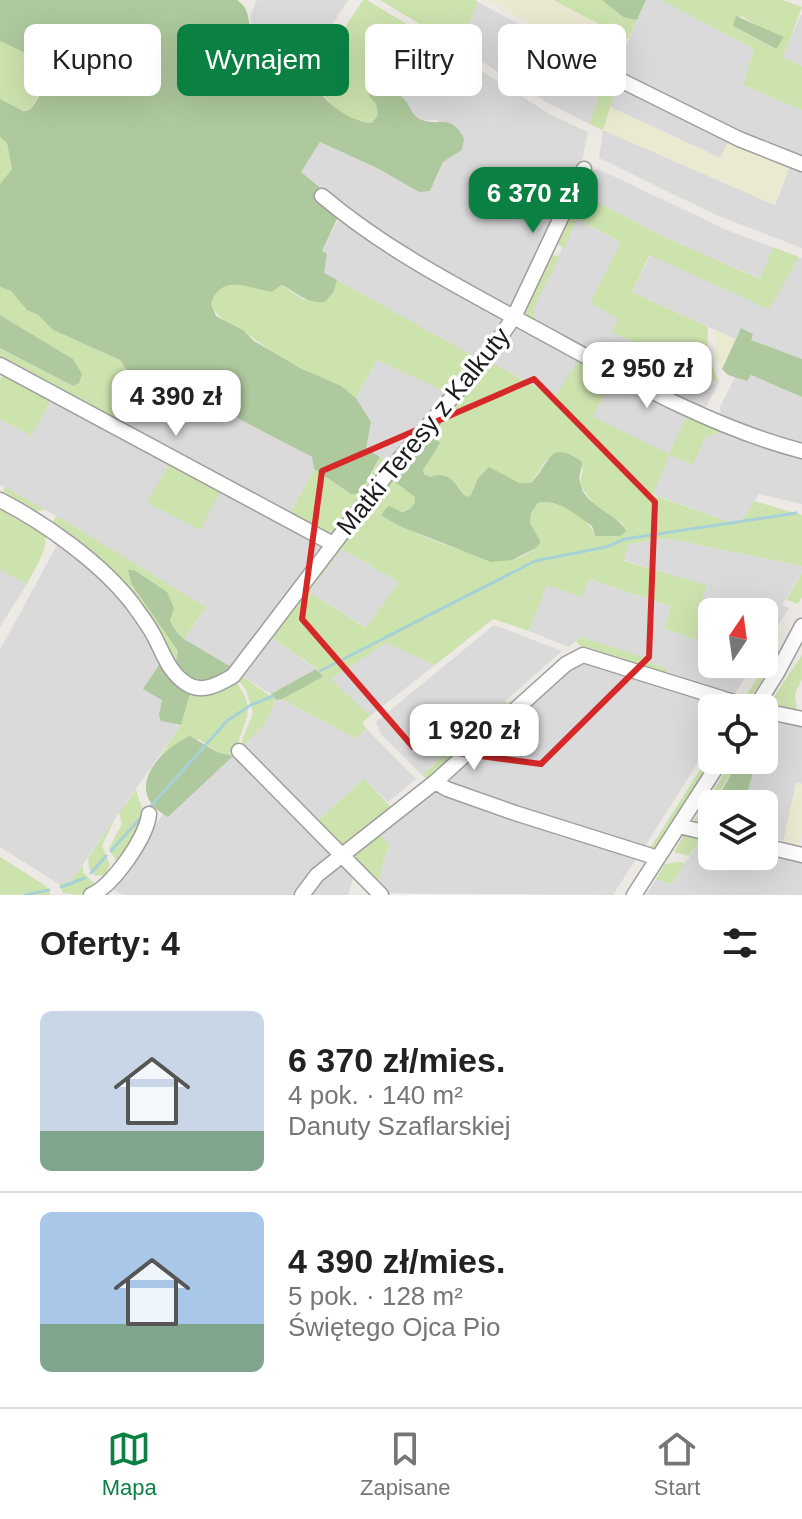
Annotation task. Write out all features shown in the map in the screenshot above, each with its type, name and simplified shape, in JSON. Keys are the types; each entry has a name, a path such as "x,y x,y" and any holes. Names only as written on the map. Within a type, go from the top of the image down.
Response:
{"street":[{"path":"626,83 739,139 802,164"},
{"path":"514,317 584,169"},
{"name":"Matki Teresy z Kalkuty","path":"322,196 357,226 418,266 628,379 695,412 774,444 802,451"},
{"name":"Matki Teresy z Kalkuty","path":"0,500 71,546 109,578 130,600 152,632 166,663 176,676 190,687 204,688 233,676 387,474 487,356 514,317"},
{"path":"0,365 333,544"},
{"path":"778,671 802,626"},
{"path":"778,672 802,644"},
{"path":"302,895 317,875 435,782 566,664 583,655 709,694"},
{"path":"778,714 802,719"},
{"path":"239,751 381,895"},
{"path":"634,895 712,774"},
{"path":"435,782 515,813 658,858"},
{"path":"104,893 146,829 149,814"},
{"path":"679,826 698,831"},
{"path":"778,849 802,855"}],"highlighted area":[{"path":"534,379 655,502 649,657 541,764 413,747 302,619 322,471"}],"shaded area":[{"path":"257,0 348,0 333,24 252,24 250,16"},
{"path":"646,0 661,0 754,49 743,85 802,110 802,160 767,148 626,78 626,45"},
{"path":"478,2 518,24 498,24 498,72 482,62 482,24 468,24"},
{"path":"802,15 802,66 782,59"},
{"path":"482,71 498,81 498,96 521,96 551,115 588,132 582,162 554,226 516,303 510,307 370,228 301,172 320,142 377,168 418,192 434,184 443,162 462,150 437,120 423,120 411,113 406,101 400,96 482,96"},
{"path":"626,89 730,138 721,158 610,107 614,96 626,96"},
{"path":"537,96 599,96 589,124"},
{"path":"603,130 775,205 791,164 802,168 802,248 716,215 599,158"},
{"path":"598,169 729,231 773,247 761,279 667,238 579,193 586,177 592,170"},
{"path":"576,219 621,242 590,303 618,319 612,332 719,382 703,408 695,407 537,325 533,309"},
{"path":"338,220 436,281 501,315 503,321 500,329 477,358 324,273 327,254 322,251"},
{"path":"650,255 769,308 799,257 802,258 802,359 750,340 741,329 735,339 632,292"},
{"path":"516,327 580,358 556,397 488,361"},
{"path":"377,360 448,393 390,463 366,450 371,422 356,398"},
{"path":"145,370 312,457 314,469 290,514 118,422"},
{"path":"751,375 802,397 802,446 721,417 720,407 735,377 747,381"},
{"path":"613,376 688,413 670,454 693,465 706,437 721,432 723,428 802,456 802,504 759,494 743,520 729,522 652,494 592,417"},
{"path":"52,398 171,461 148,502 221,490 324,546 233,668 184,639 206,607 0,485 0,419 31,436"},
{"path":"666,538 802,566 802,573 782,605 789,608 778,626 778,598 702,598 706,585 623,560 628,544"},
{"path":"57,545 62,545 95,573 122,601 146,634 161,662 163,703 176,726 181,725 71,881 59,884 0,847 0,650"},
{"path":"342,549 399,582 367,628 309,592"},
{"path":"0,570 27,584 0,627"},
{"path":"588,579 671,606 664,628 698,641 698,678 745,678 735,694 719,694 665,677 667,669 581,637 569,647 529,631 546,585"},
{"path":"494,625 562,651 422,775 381,734 376,722"},
{"path":"268,635 316,669 271,694 239,674"},
{"path":"386,643 435,665 370,716 330,680"},
{"path":"582,662 698,698 698,762 644,848 443,782 573,666"},
{"path":"282,699 355,738 367,729 416,779 388,802 364,779 316,822 242,748 263,726 276,700"},
{"path":"778,718 802,725 802,784 796,783 784,841 778,840 778,790 748,790 753,774 778,774"},
{"path":"237,752 331,853 331,859 297,895 123,895 112,889 163,814 169,816"},
{"path":"436,787 639,854 613,895 386,893 378,888 383,861 390,846 380,835"},
{"path":"698,844 698,870 778,870 778,852 802,858 802,895 646,895 656,879 671,884"},
{"path":"340,865 354,876 348,895 311,895 318,884"}],"green space":[{"path":"0,0 237,0 244,7 250,24 177,24 177,96 323,96 346,114 372,123 378,115 376,104 369,96 401,96 420,119 449,123 459,130 464,138 462,150 443,162 430,191 419,192 377,168 320,142 301,172 343,206 322,251 327,254 324,273 337,280 334,291 325,302 318,302 307,300 282,285 271,292 235,285 221,289 211,304 216,316 243,330 254,341 300,368 341,386 356,398 371,422 366,449 380,457 360,493 351,494 314,469 312,457 145,370 134,374 120,360 53,330 38,315 27,310 11,291 0,287 0,184 12,169 7,143 0,137 0,99 23,111 30,110 39,96 161,96 161,24 24,24 24,52 0,41"},
{"path":"363,0 367,0 407,24 365,24 365,96 379,96 376,104 378,115 372,124 345,115 324,96 349,96 347,24"},
{"path":"380,0 478,2 468,24 420,24"},
{"path":"488,0 553,0 599,24 530,24"},
{"path":"553,0 602,0 623,17 637,20 628,39 626,24 599,24"},
{"path":"602,0 646,0 637,20 623,17"},
{"path":"661,0 783,0 802,7 783,58 802,66 802,110 743,85 754,49","holes":["741,16 757,25 775,49 733,26"]},
{"path":"736,16 784,37 776,49 733,26"},
{"path":"0,41 24,52 24,96 38,96 30,110 11,106 0,99"},
{"path":"599,96 614,96 603,130 589,124"},
{"path":"610,107 720,158 730,138 791,164 775,205 603,130"},
{"path":"0,137 7,143 12,169 0,184"},
{"path":"579,193 667,238 760,279 773,247 799,257 769,309 649,255 632,292 708,327 707,355 719,382 612,332 618,319 590,303 621,242 577,219 564,249 557,243"},
{"path":"551,255 560,256 533,309 537,325 527,319 524,309"},
{"path":"337,280 477,358 448,393 377,360 356,398 278,355 221,318 211,304 214,292 223,286 282,285 304,300 334,291"},
{"path":"0,287 11,291 27,310 38,315 53,330 120,360 126,369 145,370 118,422 0,359 0,348 73,386 73,359 0,315"},
{"path":"0,315 73,359 82,374 79,383 73,386 0,348"},
{"path":"741,328 753,334 751,340 802,359 802,397 751,375 747,381 728,375 722,369"},
{"path":"716,330 735,339 722,369 716,358"},
{"path":"580,358 613,376 593,417 669,454 688,413 723,428 721,432 706,437 693,465 669,455 653,495 729,522 743,520 754,501 802,515 802,566 666,538 628,544 624,561 707,585 703,598 698,598 698,641 664,628 671,606 589,579 582,597 547,585 529,631 493,619 435,665 386,643 331,679 370,716 362,723 367,729 355,738 282,699 322,676 320,671 268,635 393,475 415,497 416,503 410,509 383,516 427,538 477,555 513,559 535,548 541,542 530,523 531,513 538,503 546,502 572,511 586,522 595,536 619,536 623,524 593,503 580,485 583,468 547,459 531,483 521,483 489,467 478,478 470,497 464,495 451,479 443,475 431,477 425,474 423,471 439,439 429,436 420,442 488,361 555,397","holes":["342,549 399,582 366,628 309,592"]},
{"path":"4,372 52,398 31,436 0,419 0,380"},
{"path":"434,436 440,443 423,470 424,474 447,477 464,495 470,497 478,478 489,467 520,483 531,483 552,456 563,452 571,455 582,462 580,479 587,497 626,531 620,536 595,536 592,526 567,509 553,503 538,503 531,513 530,523 541,542 536,548 512,560 491,562 402,527 382,516 383,512 389,506 402,512 410,509 415,497 394,481 393,475 420,442"},
{"path":"380,457 390,463 330,537 290,514 314,469 351,494 369,480"},
{"path":"171,461 221,490 200,530 147,502"},
{"path":"5,487 46,510 27,512 0,496"},
{"path":"0,506 44,533 43,552 27,584 0,570"},
{"path":"57,516 206,607 184,639 170,621 132,585 179,651 175,667 160,641 53,527 52,522"},
{"path":"128,570 134,570 167,592 174,608 170,621 177,633 233,668 224,676 199,684 175,667 178,651 132,585"},
{"path":"802,573 802,597 798,604 786,600"},
{"path":"581,637 649,659 648,662 668,669 665,677 583,649 576,641"},
{"path":"802,655 802,679 795,694 797,713 778,709 776,694"},
{"path":"161,662 177,686 190,694 181,725 161,721 162,700 143,689"},
{"path":"316,669 323,676 319,679 282,699 276,700 271,694"},
{"path":"239,674 276,700 263,726 242,748 253,713 246,690 236,677"},
{"path":"757,678 767,678 753,694 747,694"},
{"path":"234,679 248,709 237,752 233,756 217,752 199,739 155,764 181,725 190,694 210,692"},
{"path":"506,701 508,710 473,740 467,734"},
{"path":"190,736 217,752 233,756 168,817 154,807 147,796 146,784 149,773 166,751"},
{"path":"461,740 464,747 428,779 422,775"},
{"path":"698,773 705,774 655,851 649,850"},
{"path":"724,774 733,774 721,790 714,790"},
{"path":"731,774 753,774 748,790 722,790"},
{"path":"364,779 392,808 347,846 341,846 316,822"},
{"path":"796,782 802,784 802,831 797,851 782,848"},
{"path":"136,790 146,820 117,863 109,848 122,824 119,813"},
{"path":"115,818 102,846 110,865 105,875 95,876 89,869 88,858"},
{"path":"687,830 698,833 698,843 689,856 674,852"},
{"path":"380,835 390,845 383,861 378,888 352,856"},
{"path":"0,857 46,886 51,895 0,895"},
{"path":"685,863 671,884 656,879 665,864"},
{"path":"83,865 83,872 99,888 79,895 63,893 59,884 71,881"}],"waterway":[{"path":"320,671 535,561 606,547 625,539 796,513"},
{"path":"251,705 273,696"},
{"path":"150,807 227,721 249,706"},
{"path":"111,851 143,815"},
{"path":"91,873 106,856"},
{"path":"61,887 85,878"},
{"path":"25,895 49,890"}]}
